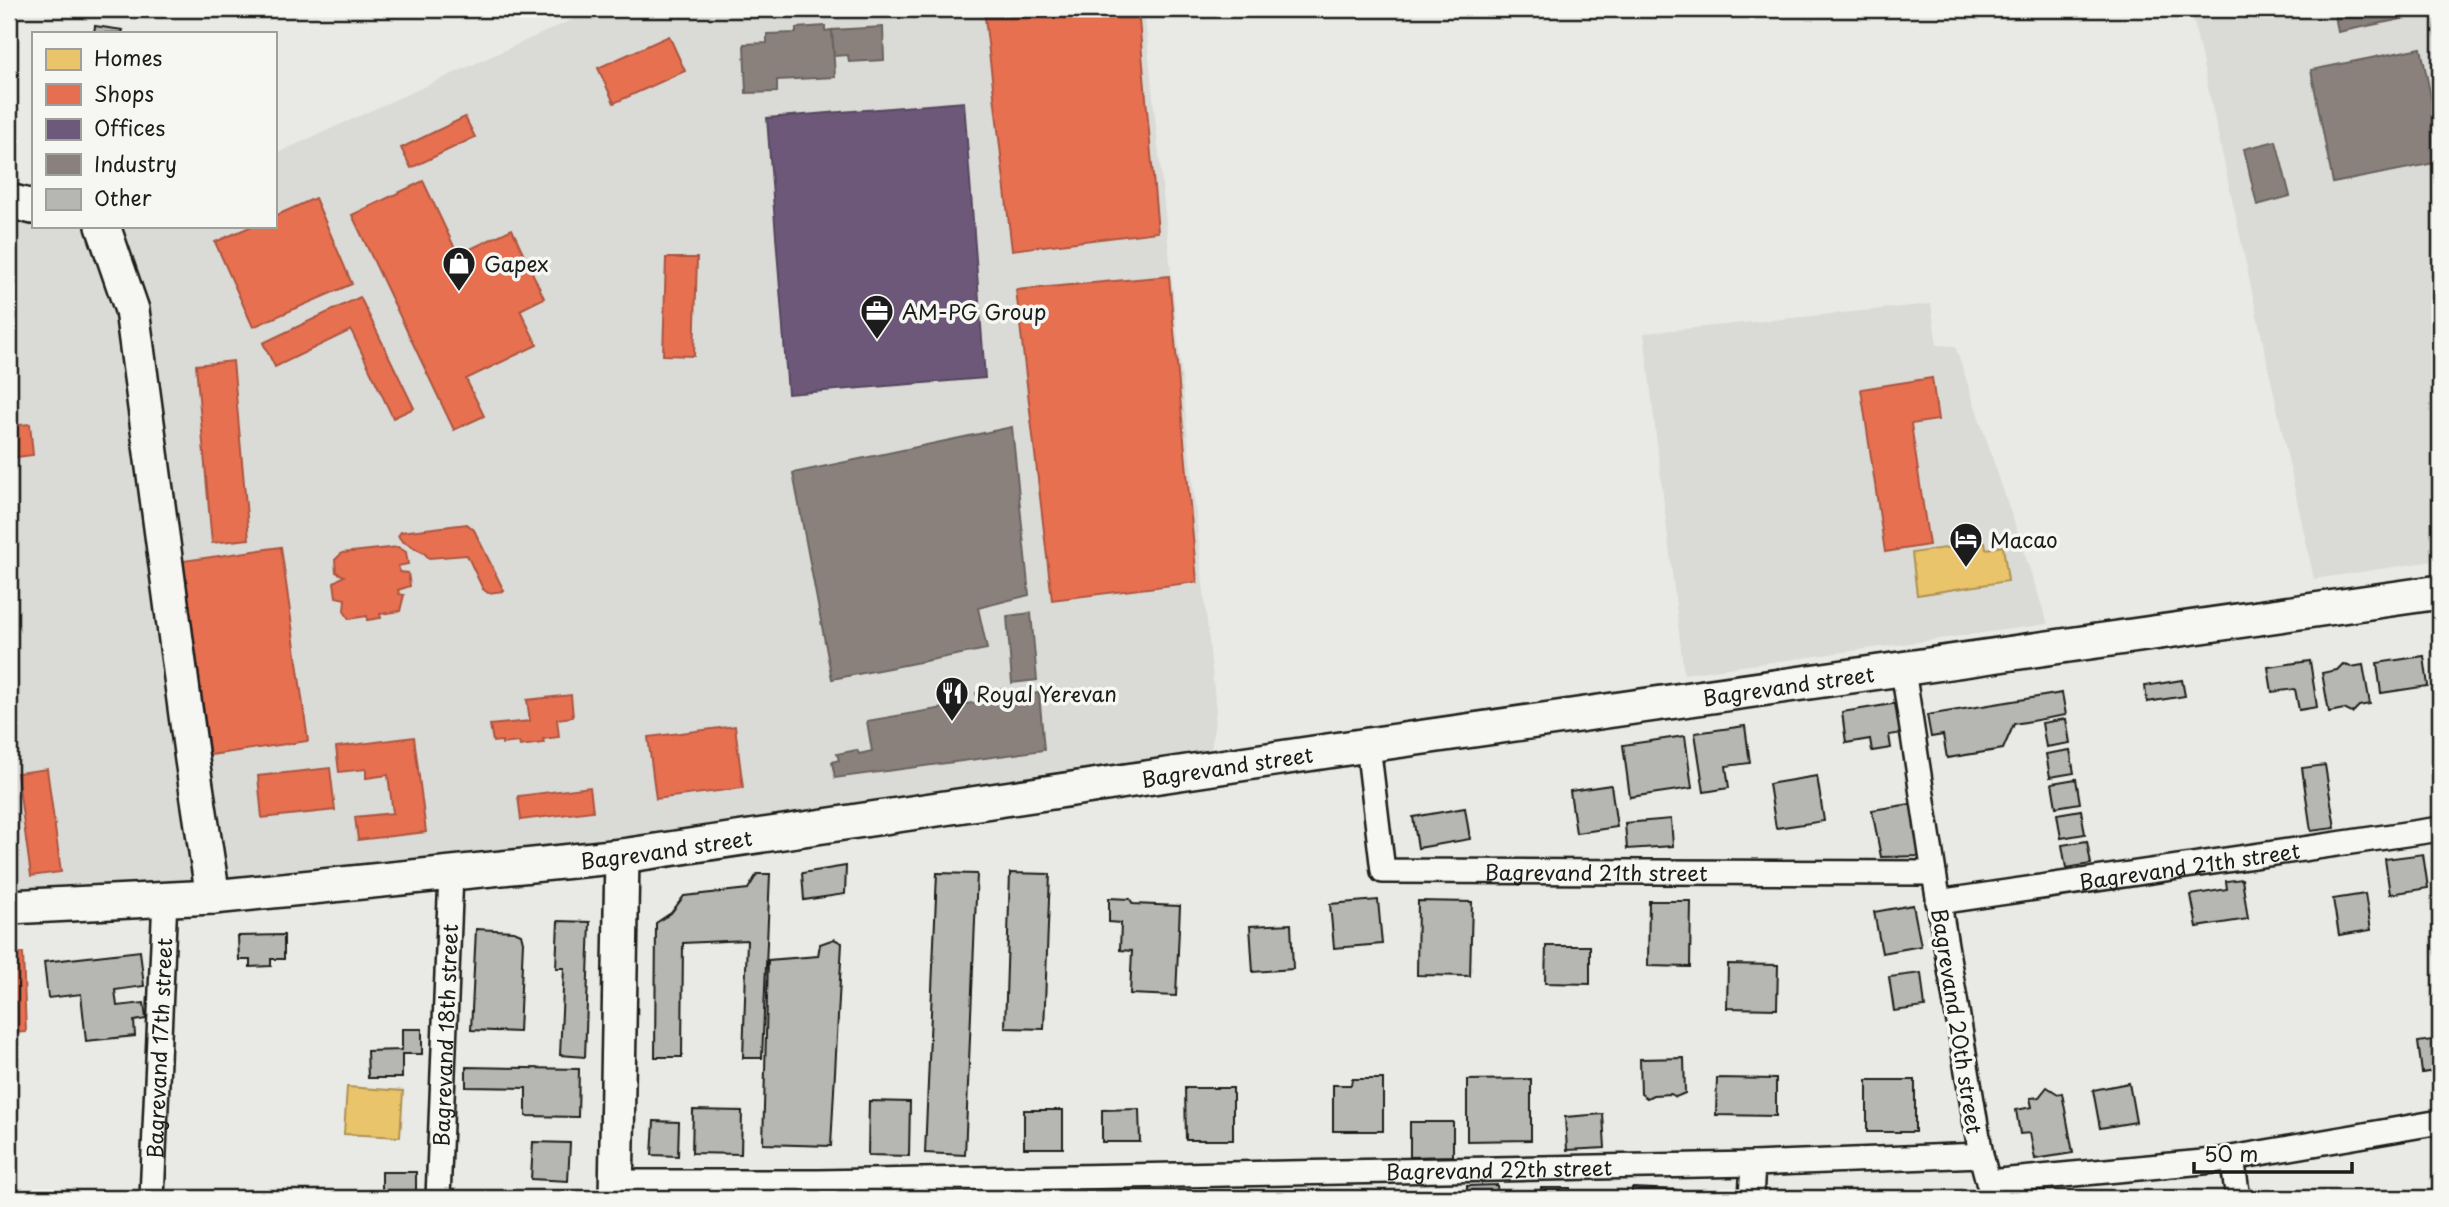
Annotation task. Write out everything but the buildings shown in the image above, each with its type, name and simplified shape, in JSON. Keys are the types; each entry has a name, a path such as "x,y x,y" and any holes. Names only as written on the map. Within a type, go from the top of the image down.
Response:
{"main road":[{"path":"9,201 32,207"},
{"path":"104,228 132,310 213,897"},
{"name":"Bagrevand street","path":"9,907 213,897 622,856 2440,592"},
{"path":"616,1190 622,856"}],"street":[{"name":"Bagrevand 20th street","path":"1753,1164 1981,1155 1938,902 1903,670"},
{"name":"Bagrevand 21th street","path":"1368,746 1383,872 1934,873"},
{"name":"Bagrevand 21th street","path":"1938,902 2440,829"},
{"name":"Bagrevand 18th street","path":"438,1198 451,874"},
{"name":"Bagrevand 17th street","path":"152,1198 165,898"},
{"path":"1981,1155 1988,1182 2232,1158 2440,1122"},
{"path":"2232,1158 2238,1198"},
{"name":"Bagrevand 22th street","path":"616,1190 818,1190 1753,1164"},
{"path":"1751,1198 1753,1164"}],"shaded area":[{"path":"596,9 1144,9 1216,710 1211,751 659,840 9,904 9,193 32,199 32,228 276,228 276,154"},
{"path":"2191,9 2440,9 2440,560 2314,579"},
{"path":"1931,304 1937,345 1955,346 2048,624 1684,674 1644,333"}],"place":[{"name":"Gapex","path":"459,293"},
{"name":"AM-PG Group","path":"877,341"},
{"name":"Macao","path":"1966,569"},
{"name":"Royal Yerevan","path":"952,723"}]}
